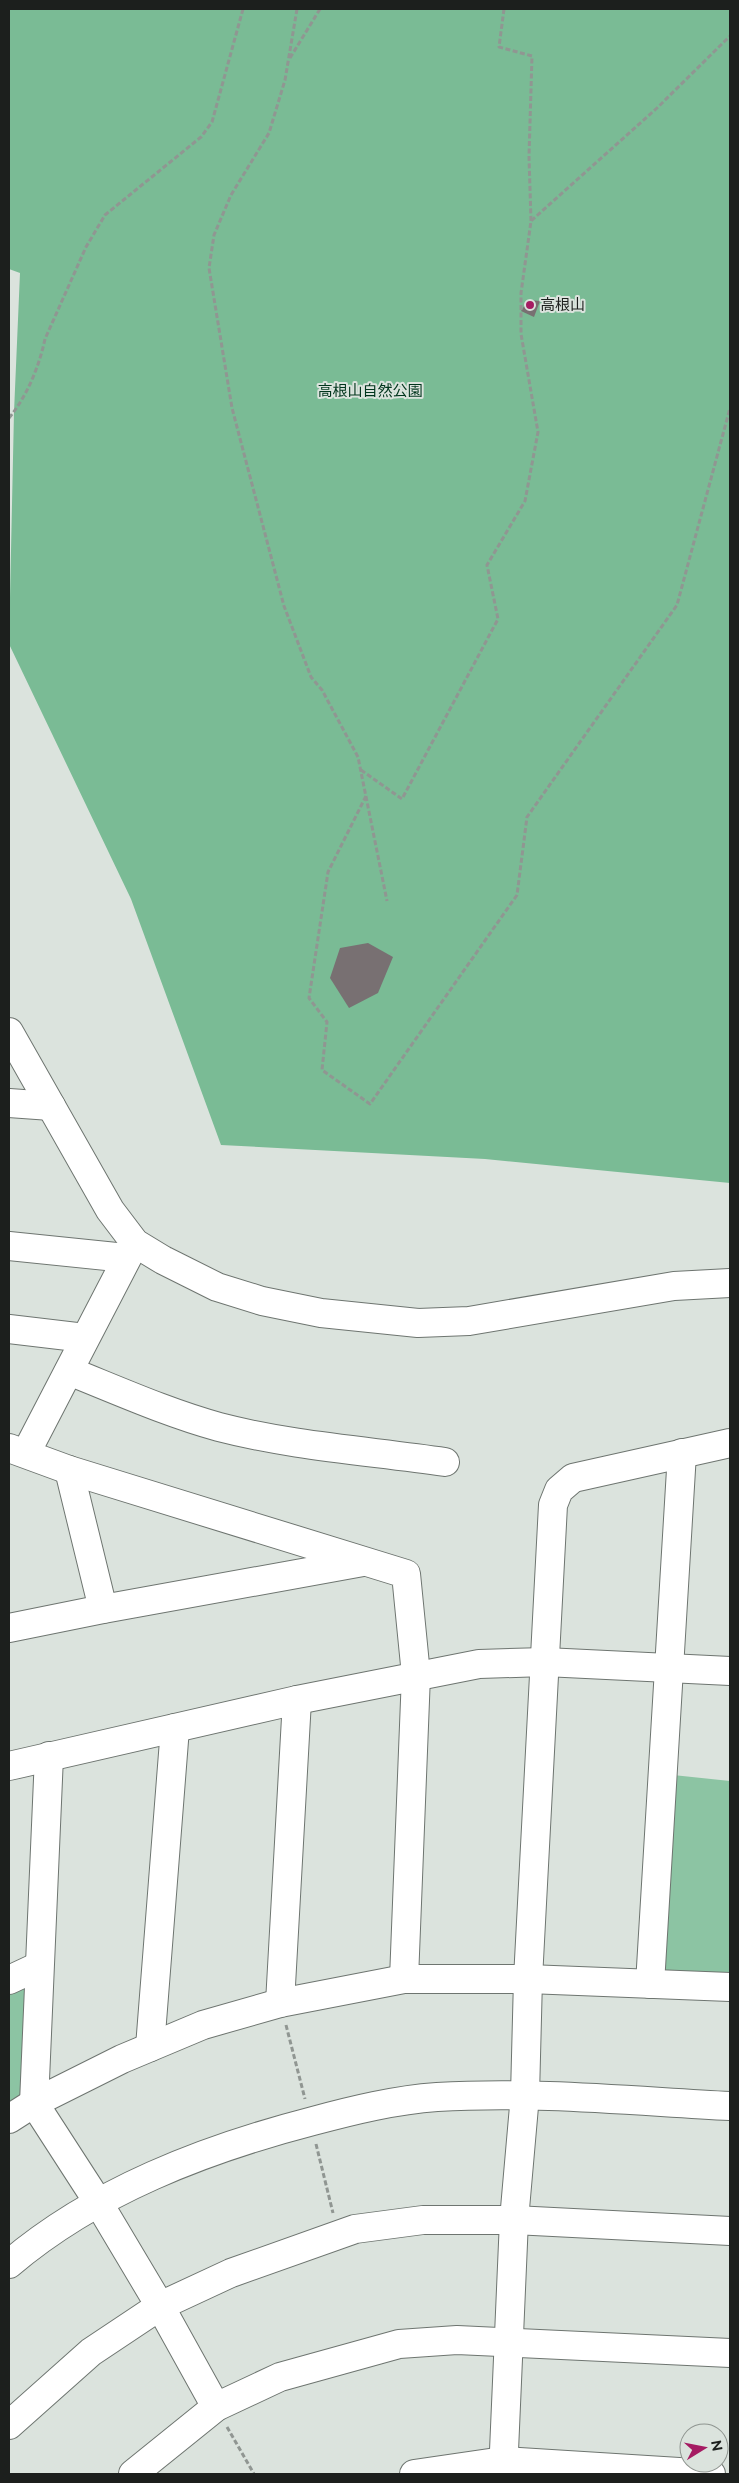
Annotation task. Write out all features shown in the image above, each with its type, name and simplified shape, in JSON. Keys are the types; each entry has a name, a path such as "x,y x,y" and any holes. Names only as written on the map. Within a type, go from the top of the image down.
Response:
{"street":[{"path":"9,1032 110,1210 131,1251"},
{"path":"9,1103 51,1106"},
{"path":"9,1246 131,1251 162,1260 217,1287 262,1300 321,1313 418,1323 469,1322 674,1286 730,1283"},
{"path":"131,1251 85,1338 70,1371 18,1450 69,1470 406,1574 416,1675 404,1979"},
{"path":"9,1329 85,1338"},
{"path":"70,1371 145,1402 219,1426 267,1437 445,1462"},
{"path":"503,2468 514,2220 525,2095 528,1979 553,1505 559,1490 573,1478 730,1443"},
{"path":"650,1984 682,1453"},
{"path":"69,1470 103,1609"},
{"path":"9,1628 103,1609 367,1562"},
{"path":"9,1766 298,1700 416,1675 479,1664 545,1662 730,1671"},
{"path":"280,2003 298,1700"},
{"path":"150,2047 175,1728"},
{"path":"49,1756 34,2103 98,2202 160,2306 216,2407"},
{"path":"9,1980 39,1966"},
{"path":"9,2119 34,2103 150,2047 203,2025 280,2003 404,1979 528,1979 730,1987"},
{"path":"9,2264 37,2240 98,2202 223,2146 364,2107 436,2097 525,2095 730,2106"},
{"path":"9,2425 91,2352 160,2306 231,2273 355,2229 422,2220 514,2220 730,2231"},
{"path":"133,2474 216,2407 280,2377 399,2344 457,2340 730,2353"},
{"path":"414,2474 503,2468 711,2474"}],"path":[{"path":"9,418 21,403 42,355 44,339 86,248 105,215 201,137 212,122 243,9"},
{"path":"297,9 288,60 269,133 230,195 214,235 209,268 232,408 284,606 311,676 322,690 358,756 387,901"},
{"path":"288,60 320,9"},
{"path":"361,770 402,798 498,619 487,565 525,501 538,432 521,334 521,293 531,221 529,156 532,56 499,47 504,9"},
{"path":"531,221 657,108 730,36"},
{"path":"366,796 328,872 309,998 327,1022 322,1070 370,1104 516,894 527,817 677,605 730,408"},
{"path":"216,2407 254,2474"}],"green space":[{"name":"高根山自然公園","path":"9,9 730,9 730,1183 485,1159 221,1145 131,899 9,644 14,412 20,273 9,269"},
{"path":"673,1775 730,1781 730,1977 665,1976"},
{"path":"28,1980 23,2100 9,2109 9,1987"}],"building":[{"path":"528,300 540,301 534,317 521,311"},
{"path":"368,943 393,957 378,993 349,1008 330,978 340,948"}],"place":[{"name":"高根山","path":"530,305"}]}
